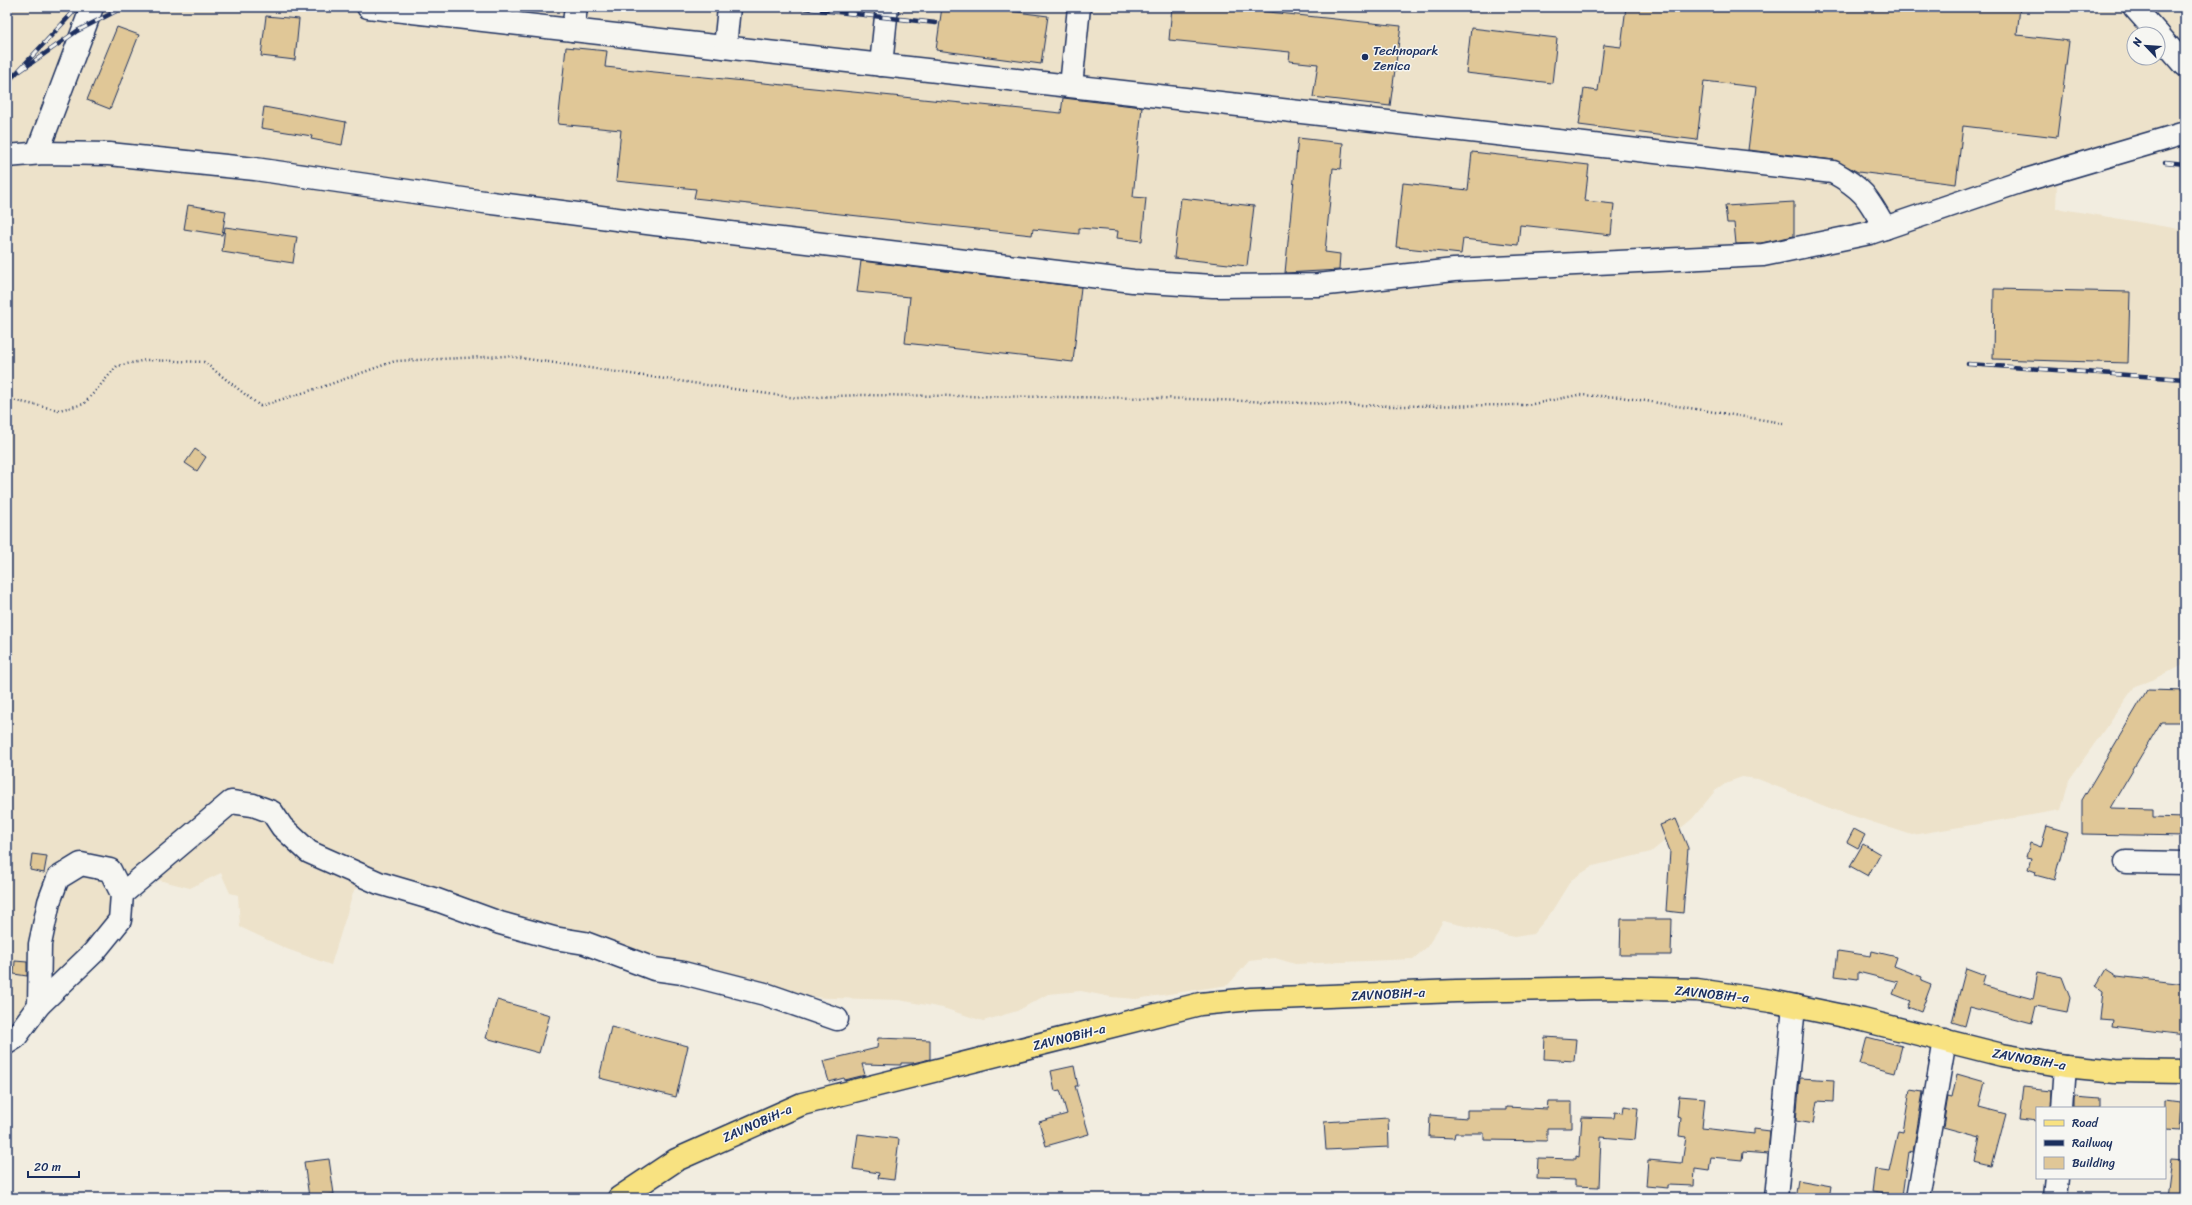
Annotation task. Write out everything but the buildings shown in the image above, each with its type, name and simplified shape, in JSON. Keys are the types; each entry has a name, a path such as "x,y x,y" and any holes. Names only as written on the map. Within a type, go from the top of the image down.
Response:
{"main road":[{"name":"ZAVNOBiH-a","path":"619,1198 676,1160 749,1126 802,1104 1200,1004 1250,999 1456,991 1605,988 1697,990 1794,1006 1945,1040 2002,1055 2065,1066 2143,1072 2185,1072"}],"street":[{"path":"37,153 92,7"},
{"path":"368,7 1833,172 1851,182 1865,194 1885,228"},
{"path":"573,30 576,7"},
{"path":"724,47 729,7"},
{"path":"881,65 887,7"},
{"path":"1071,86 1079,7"},
{"path":"2134,7 2151,26"},
{"path":"2166,43 2185,65"},
{"path":"7,156 37,153 109,154 255,169 484,202 656,224 1133,281 1213,286 1318,285 1454,270 1756,255 1870,233 2019,182 2185,133"},
{"path":"122,894 231,802 253,805 272,812 282,827 309,852 379,883 506,925 554,938 585,943 654,969 683,973 765,994 837,1019"},
{"path":"2126,862 2185,863"},
{"path":"7,1043 15,1038 40,1005 94,952 120,920 122,894 110,870 81,864 58,878 48,902 40,944 40,1005"},
{"path":"1776,1198 1794,1006"},
{"path":"1918,1198 1945,1040"},
{"path":"2062,1107 2065,1066"},
{"path":"2055,1198 2056,1179"}],"path":[{"path":"7,399 59,410 84,404 117,366 146,360 204,362 260,406 325,386 395,361 507,356 796,398 867,395 1160,398 1404,406 1528,406 1578,395 1621,397 1783,423"}],"shaded area":[{"path":"7,7 2185,7 2185,147 2057,183 2056,208 2185,230 2185,663 2154,679 2135,686 2069,780 2061,810 1912,835 1832,809 1758,779 1742,777 1728,782 1715,791 1692,819 1651,852 1593,866 1571,880 1550,914 1533,934 1514,937 1443,921 1427,947 1413,959 1295,964 1275,958 1249,961 1228,985 1136,999 1111,997 1081,991 1048,994 1017,1011 983,1021 943,1008 899,1000 800,997 360,885 354,890 331,965 287,949 240,927 238,895 230,893 221,873 190,888 155,879 127,905 7,1032"}],"railway":[{"path":"7,83 78,7"},
{"path":"20,71 77,31 124,7"},
{"path":"793,7 936,23"},
{"path":"2179,7 2185,14"},
{"path":"2165,162 2185,164"},
{"path":"1968,364 2185,379"}],"place":[{"name":"Technopark Zenica","path":"1365,57"}]}
